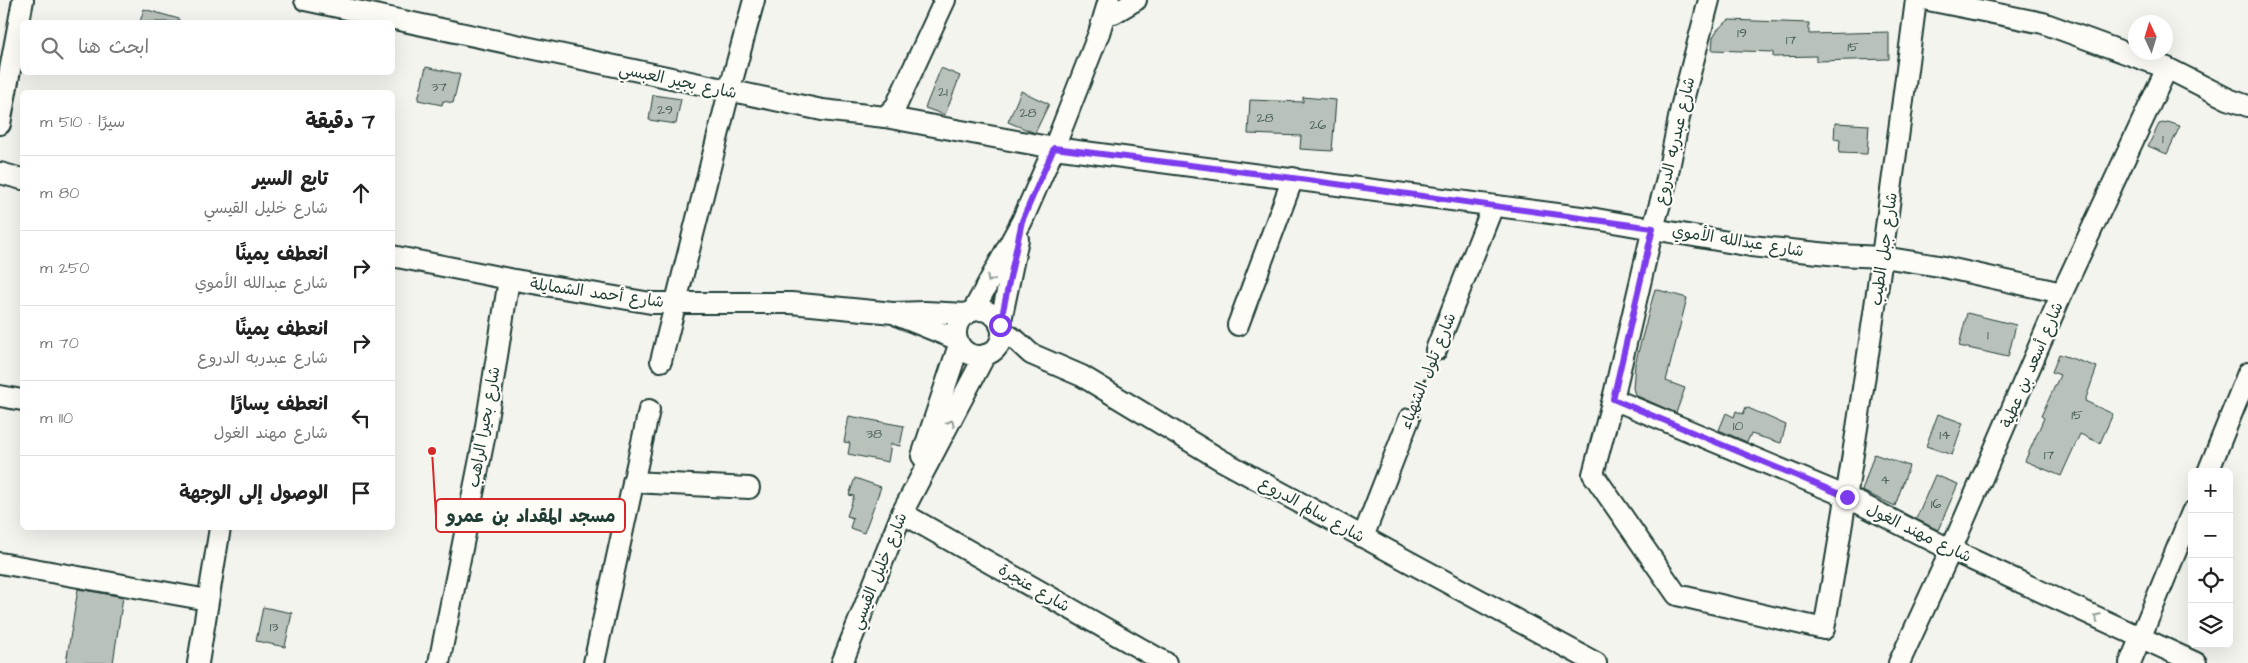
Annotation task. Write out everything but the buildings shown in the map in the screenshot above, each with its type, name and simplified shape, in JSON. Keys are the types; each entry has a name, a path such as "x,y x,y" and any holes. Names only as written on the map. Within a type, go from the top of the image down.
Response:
{"street":[{"path":"0,124 23,0"},
{"name":"شارع بجير العبسي","path":"305,0 729,92 822,110 885,117 1054,148"},
{"path":"661,361 754,0"},
{"path":"885,117 896,106 945,0"},
{"path":"1022,221 1001,328 1000,343 988,354 968,354 958,342 958,325 970,313 1022,221 1054,148 1099,33 1114,4 1136,0"},
{"name":"شارع عبدربه الدروع","path":"1613,399 1653,228 1666,183 1681,108 1710,0"},
{"name":"شارع جبل الطيب","path":"1613,399 1593,474 1677,595 1824,629 1847,497 1883,257 1916,0"},
{"path":"1928,0 1962,3 2043,23 2167,68 2228,99 2248,106"},
{"name":"شارع أسعد بن عطية","path":"1899,663 1951,550 2062,293 2167,68"},
{"path":"2228,99 2248,115"},
{"name":"شارع عبدالله الأموي","path":"1054,148 1293,178 1653,228 1751,246 1838,255 1883,257 1949,268 2062,293"},
{"path":"0,173 20,178"},
{"path":"1238,325 1293,178"},
{"name":"شارع تلول الشهباء","path":"1436,350 1493,206"},
{"name":"شارع أحمد الشمايلة","path":"395,257 509,279 652,303 791,303 893,313 970,313"},
{"name":"شارع بحيرا الراهب","path":"438,663 484,439 509,279"},
{"path":"970,313 987,312 993,316 1001,328"},
{"name":"شارع أحمد الشمايلة","path":"893,313 958,342"},
{"name":"شارع سالم الدروع","path":"1001,328 1031,354 1082,376 1221,460 1596,663"},
{"name":"شارع خليل القيسي","path":"918,480 922,456 958,342"},
{"name":"شارع سالم الدروع","path":"988,354 1031,354"},
{"name":"شارع خليل القيسي","path":"842,663 902,513 918,480 932,461 988,354"},
{"path":"2210,468 2248,373"},
{"path":"0,396 20,400"},
{"name":"شارع مهند الغول","path":"1613,399 1847,497 1951,550 2196,663"},
{"path":"594,663 649,410"},
{"name":"شارع تلول الشهباء","path":"1363,537 1409,419"},
{"path":"633,482 749,488"},
{"name":"شارع عنجرة","path":"902,513 1166,663"},
{"path":"2130,663 2192,513"},
{"path":"198,663 220,530"},
{"path":"0,563 208,600"}],"path":[{"name":"شارع تلول الشهباء","path":"1409,419 1436,350"}],"place":[{"name":"مسجد المقداد بن عمرو","path":"432,451"}],"route":[{"path":"1000,325 1022,221 1054,148 1293,178 1653,228 1613,399 1847,497"}]}
